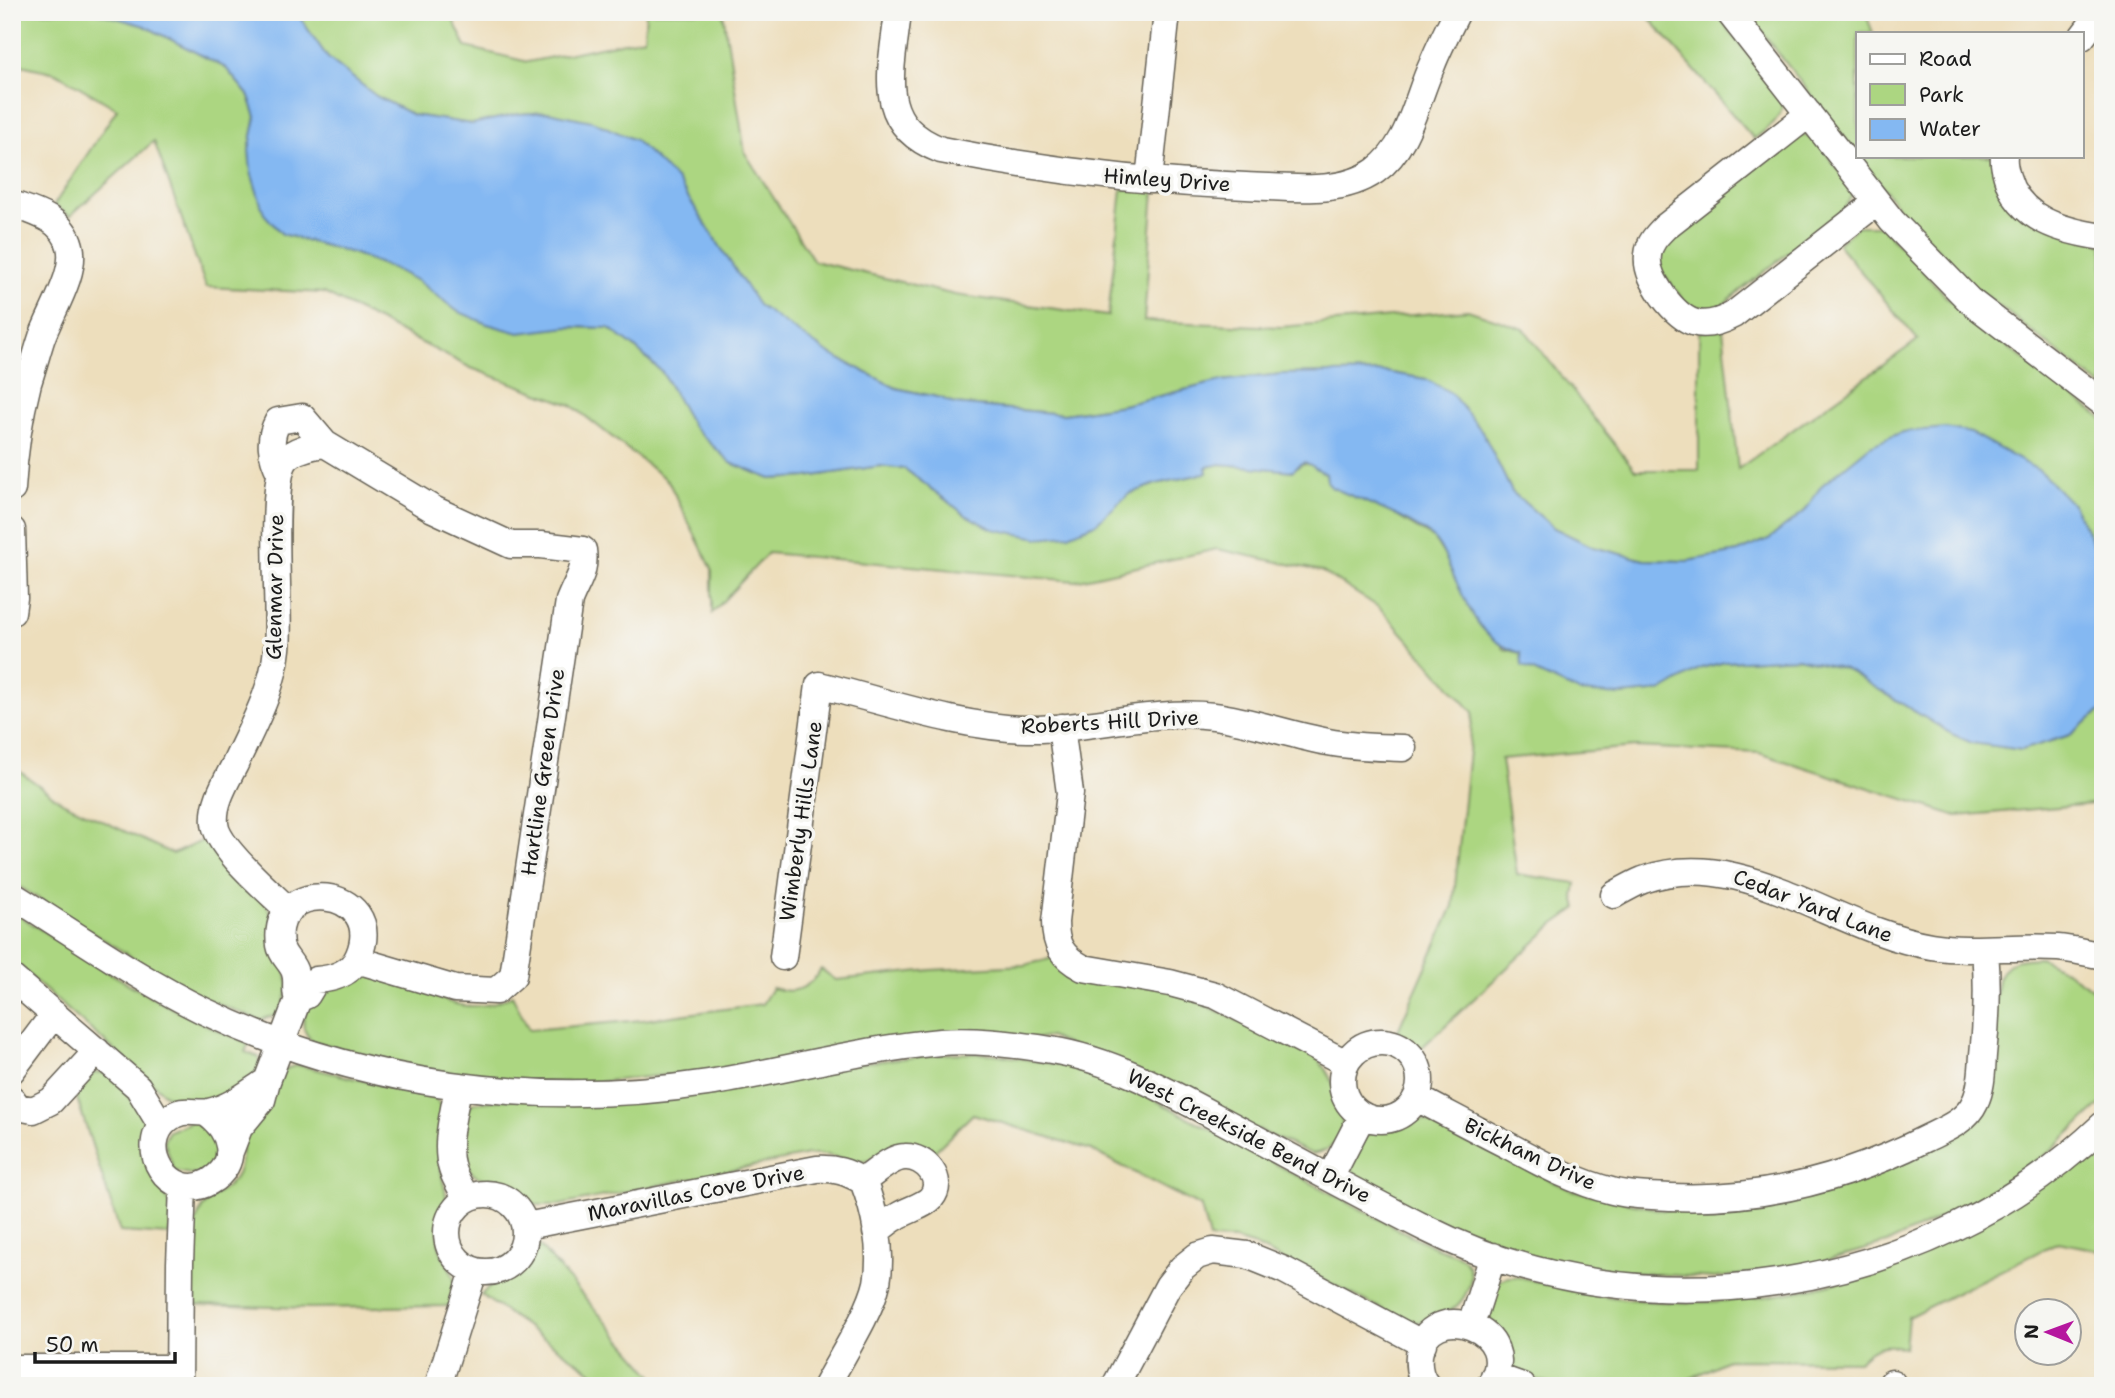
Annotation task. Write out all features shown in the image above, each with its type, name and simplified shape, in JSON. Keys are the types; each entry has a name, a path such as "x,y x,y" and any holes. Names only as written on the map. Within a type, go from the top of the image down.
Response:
{"street":[{"name":"Himley Drive","path":"898,12 890,83 893,109 905,128 922,143 941,150 1008,163 1149,180 1284,187 1335,186 1356,181 1376,171 1392,156 1404,136 1432,65 1457,12"},
{"path":"1149,180 1167,12"},
{"path":"1729,12 1892,220 1969,300 2103,402"},
{"path":"2084,34 2101,12"},
{"path":"1809,114 1665,227 1653,240 1648,255 1649,271 1655,285 1674,311 1687,321 1719,323 1733,315 1877,202"},
{"path":"2004,158 2011,190 2026,211 2051,224 2103,237"},
{"path":"12,204 55,223 65,235 72,258 28,384 13,463 12,489"},
{"name":"Glenmar Drive","path":"289,912 222,844 214,825 218,800 268,693 277,650 277,502 280,472 273,459 271,440 278,421 302,417 325,444"},
{"path":"280,472 286,458 309,446 325,444"},
{"name":"Hartline Green Drive","path":"325,444 433,509 511,545 583,550 584,572 575,583 569,601 513,976 496,991 455,989 357,960"},
{"path":"12,530 12,612"},
{"name":"Roberts Hill Drive","path":"819,685 956,720 993,726 1028,729 1173,714 1215,716 1330,743 1403,748"},
{"name":"Wimberly Hills Lane","path":"783,957 819,685"},
{"path":"1061,727 1070,793 1055,922 1055,937 1060,950 1070,961 1083,968 1170,983 1215,995 1346,1063"},
{"name":"Cedar Yard Lane","path":"1614,895 1643,880 1675,873 1698,870 1729,873 1764,884 1862,927 1930,946 1985,950 2061,948 2100,955"},
{"name":"West Creekside Bend Drive","path":"12,895 148,980 205,1011 282,1044 370,1070 458,1087 580,1094 648,1091 710,1083 943,1042 1004,1043 1060,1051 1114,1067 1162,1088 1431,1231 1493,1256 1549,1273 1611,1284 1673,1290 1741,1287 1800,1279 1868,1263 1940,1235 2000,1203 2050,1169 2103,1125"},
{"path":"267,1081 240,1101 206,1113 182,1111 161,1125 153,1146 157,1165 168,1179 183,1186 203,1185 217,1177 225,1167 239,1128 262,1100 298,999 295,972 285,960 281,948 282,922 299,902 312,897 326,896 340,900 351,908 359,919 363,946 350,969 340,976 316,980 307,995 298,999"},
{"name":"Bickham Drive","path":"1417,1098 1552,1169 1583,1183 1614,1192 1639,1196 1715,1198 1752,1195 1802,1185 1867,1165 1908,1147 1966,1115 1975,1102 1980,1083 1988,1010 1985,950"},
{"path":"12,978 138,1087 161,1125"},
{"path":"12,1070 54,1014"},
{"path":"1384,1041 1398,1045 1411,1054 1418,1067 1421,1083 1417,1098 1410,1108 1387,1120 1362,1116 1350,1106 1343,1093 1342,1077 1346,1063 1355,1051 1369,1043 1384,1041"},
{"path":"12,1099 18,1107 33,1110 51,1101 97,1051"},
{"path":"458,1087 449,1153 453,1170 467,1199"},
{"path":"206,1113 218,1121 227,1134 229,1154"},
{"path":"1330,1178 1362,1116"},
{"path":"826,1386 873,1293 879,1262 871,1200 863,1181 896,1159 904,1157 923,1161 930,1167 934,1177 935,1188 931,1198 894,1218 876,1232"},
{"name":"Maravillas Cove Drive","path":"526,1226 817,1169 832,1168 847,1172 863,1181"},
{"path":"12,1368 179,1377 183,1186"},
{"path":"488,1193 504,1197 517,1207 526,1226 526,1238 520,1254 509,1266 493,1272 474,1270 462,1265 451,1252 447,1236 449,1219 458,1205 467,1199 488,1193"},
{"path":"1115,1386 1168,1286 1189,1262 1197,1256 1213,1251 1247,1255 1284,1270 1423,1344"},
{"path":"1471,1325 1493,1256"},
{"path":"438,1386 474,1270"},
{"path":"1427,1386 1418,1365 1420,1349 1429,1334 1443,1325 1459,1322 1471,1325 1488,1336 1496,1351 1497,1368 1491,1381 1521,1386"}],"green space":[{"path":"12,12 96,12 145,26 226,68 249,96 256,117 249,150 282,234 352,253 394,269 418,281 457,311 568,327 609,328 662,372 693,427 731,463 771,479 807,477 880,466 905,469 967,516 1095,524 1128,494 1156,484 1207,473 1206,467 1221,464 1293,471 1301,464 1310,465 1434,539 1504,649 1521,653 1621,695 1661,691 1701,668 1725,662 1798,658 1845,669 1952,734 1972,743 2022,750 2070,735 2103,709 2103,803 1957,816 1759,753 1635,747 1501,759 1517,874 1576,883 1574,896 1577,908 1553,925 1417,1052 1396,1035 1453,906 1473,712 1380,608 1321,571 1217,549 1075,581 768,553 712,613 712,569 668,481 571,405 471,368 324,293 206,287 154,141 70,216 54,205 117,109 56,73 12,63"},
{"path":"296,12 420,12 437,18 451,15 466,47 528,62 644,38 646,12 723,12 745,153 814,261 955,295 1108,316 1122,189 1154,191 1144,321 1281,327 1468,310 1524,329 1635,470 1699,470 1699,332 1723,329 1738,469 1918,340 1838,244 1857,226 1881,226 1950,301 2103,419 2103,562 2073,505 1822,486 1805,511 1769,539 1738,552 1687,561 1645,560 1593,547 1554,528 1512,492 1482,431 1451,394 1426,379 1386,372 1282,374 1221,381 1123,405 1064,414 954,404 942,398 896,388 828,353 757,305 723,253 548,112 518,114 472,124 413,115 376,96 328,58"},
{"path":"1644,12 1716,12 1783,101 1780,114 1773,123 1754,139"},
{"path":"1746,12 1865,12 1873,32 1856,32 1856,152"},
{"path":"1804,135 1816,140 1849,184 1852,195 1845,208 1722,305 1695,307 1685,302 1660,270 1660,244 1792,136"},
{"path":"1860,158 1994,158 1998,188 2103,245 2103,387 1972,285 1903,213"},
{"path":"12,766 62,802 173,854 206,839 216,856 264,899 272,916 289,986 282,1010 277,1015 259,1020 203,998 157,973 12,882"},
{"path":"12,911 157,1000 249,1043 245,1052 259,1057 254,1079 225,1101 177,1099 167,1096 12,961"},
{"path":"1061,956 1184,995 1317,1058 1339,1098 1342,1127 1337,1140 1328,1149 1312,1154 1050,1037 597,1082 531,1082 427,1070 312,1041 303,1022 309,1004 322,992 354,975 375,973 394,977 447,1001 467,1006 488,1004 512,995 529,1030 642,1020 762,1004 772,988 787,991 800,989 821,969 836,980 931,970 1025,965"},
{"path":"2039,958 2064,970 2103,996 2103,1102 2048,1153 1970,1204 1890,1242 1804,1267 1715,1278 1622,1272 1536,1258 1453,1230 1358,1181 1350,1164 1358,1143 1370,1133 1425,1120 1571,1190 1662,1210 1710,1210 1764,1205 1820,1194 1870,1177 1974,1123 1998,979 2010,963"},
{"path":"956,1053 994,1054 1067,1066 1138,1091 1400,1230 1461,1258 1470,1273 1469,1287 1456,1307 1446,1314 1425,1321 1408,1322 1255,1246 1235,1240 1209,1239 1201,1207 1091,1150 973,1114 933,1153 918,1145 903,1144 889,1147 866,1161 808,1155 560,1205 536,1205 518,1198 502,1186 473,1174 461,1155 463,1114 473,1103"},
{"path":"298,1065 436,1099 442,1110 440,1160 446,1197 438,1234 442,1254 453,1274 454,1293 451,1306 311,1308 192,1305 191,1253 199,1214 209,1201 233,1181 241,1162 244,1139 251,1124 282,1073"},
{"path":"95,1073 108,1073 121,1083 146,1124 143,1141 172,1210 169,1235 120,1232 74,1089"},
{"path":"195,1120 218,1138 216,1162 200,1176 174,1171 164,1140 169,1131"},
{"path":"2103,1140 2103,1251 2058,1242 1908,1317 1905,1348 1879,1347 1859,1361 1727,1360 1676,1386 1555,1386 1520,1373 1510,1364 1489,1328 1486,1316 1497,1282 1509,1277 1611,1297 1689,1302 1768,1296 1846,1280 1883,1269 1920,1255"},
{"path":"538,1244 662,1386 613,1386 481,1295 521,1268"}],"water":[{"path":"96,12 296,12 328,58 376,96 413,115 472,124 518,114 548,112 592,121 635,140 677,180 758,305 828,353 896,388 942,398 954,404 1064,414 1123,405 1221,381 1282,374 1386,372 1426,379 1451,393 1482,431 1512,492 1554,528 1593,547 1645,560 1687,561 1738,552 1769,539 1805,511 1821,486 1870,446 1902,432 1946,428 1971,433 2040,471 2073,505 2103,562 2103,709 2070,735 2022,750 1972,743 1952,734 1845,669 1798,658 1725,662 1701,668 1662,691 1621,695 1579,692 1522,666 1521,653 1494,640 1484,630 1468,607 1442,550 1433,538 1399,517 1331,487 1326,474 1305,462 1293,471 1221,464 1206,467 1207,473 1156,484 1129,494 1095,524 1069,535 1038,538 993,529 967,516 905,469 880,466 807,477 771,479 731,463 693,427 662,372 609,328 568,327 519,333 487,324 457,311 418,281 394,269 352,253 282,234 264,214 251,172 249,150 256,117 249,96 226,68 145,26"}]}
